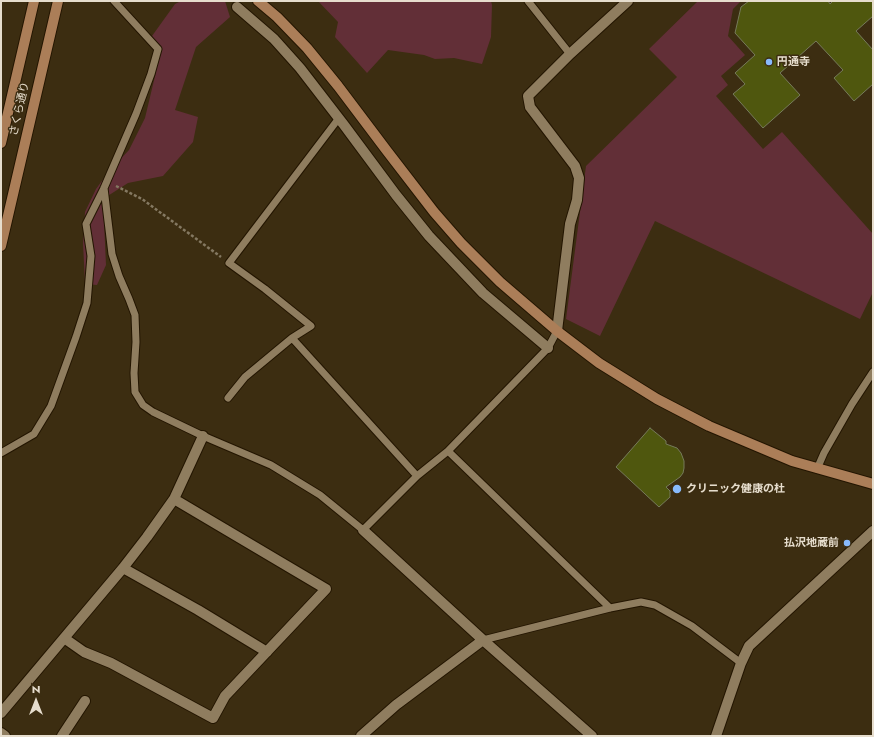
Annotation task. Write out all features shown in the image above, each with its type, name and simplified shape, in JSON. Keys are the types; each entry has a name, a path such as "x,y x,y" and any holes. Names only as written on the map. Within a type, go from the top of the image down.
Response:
{"street":[{"name":"さくら通り","path":"1,143 34,1"},
{"name":"さくら通り","path":"1,246 58,1"},
{"path":"258,1 277,16 307,48 338,86 386,151 434,212 461,243 500,282 557,331 599,363 657,399 709,426 792,461 873,484"},
{"path":"557,331 570,224 577,200 578,178 575,166 530,107 528,96 570,54 628,1"},
{"path":"237,7 274,38 300,68 396,195 429,236 483,293 548,348"},
{"path":"1,712 123,568 147,537 174,499 203,436"},
{"path":"64,638 84,652 111,663 213,718 225,696 326,589 174,499"},
{"path":"363,530 592,736"},
{"path":"716,736 741,663 749,646 873,532"},
{"path":"123,568 198,610 267,652"},
{"path":"361,736 396,706 484,640"},
{"path":"62,736 85,701"},
{"path":"1,733 5,736"}],"lane":[{"path":"1,453 34,434 51,406 87,303 91,256 86,224 136,114 151,74 158,49 114,1"},
{"path":"528,1 570,54"},
{"path":"228,398 245,377 292,338 311,326 229,262 339,118"},
{"path":"105,185 112,254 119,276 135,315 135,392 142,405 153,412 203,436 271,465 320,495 363,530 418,476 448,451 548,348 557,331"},
{"path":"292,338 418,476"},
{"path":"817,469 824,453 852,404 873,372"},
{"path":"448,451 610,608"},
{"path":"484,640 610,608 641,602 655,605 692,626 741,663"}],"path":[{"path":"105,185 142,199 229,262"}],"shaded area":[{"path":"181,1 225,1 230,17 196,47 175,110 198,117 193,142 163,176 128,183 103,199 106,265 97,285 85,284 83,243 85,212 96,189 109,171 129,150 145,118 156,72 152,36 175,4"},
{"path":"318,1 491,1 491,37 482,64 454,58 435,59 424,55 388,50 367,73 335,37 338,22"},
{"path":"698,1 741,1 733,9 728,36 745,55 721,76 728,85 716,96 763,149 782,132 873,234 873,292 860,319 655,221 600,336 566,319 586,166 677,77 649,49"}],"building":[{"name":"円通寺","path":"749,1 828,1 830,4 833,1 873,1 873,16 856,31 873,50 873,84 854,101 834,78 843,70 816,41 780,73 800,95 763,128 733,94 745,84 735,73 755,55 735,33 741,7"},
{"path":"650,428 666,441 666,444 677,448 684,461 683,473 666,487 670,491 670,497 659,507 616,467"}],"place":[{"name":"円通寺","path":"769,62"},
{"name":"クリニック健康の杜","path":"677,489"},
{"name":"払沢地蔵前","path":"847,543"}]}
